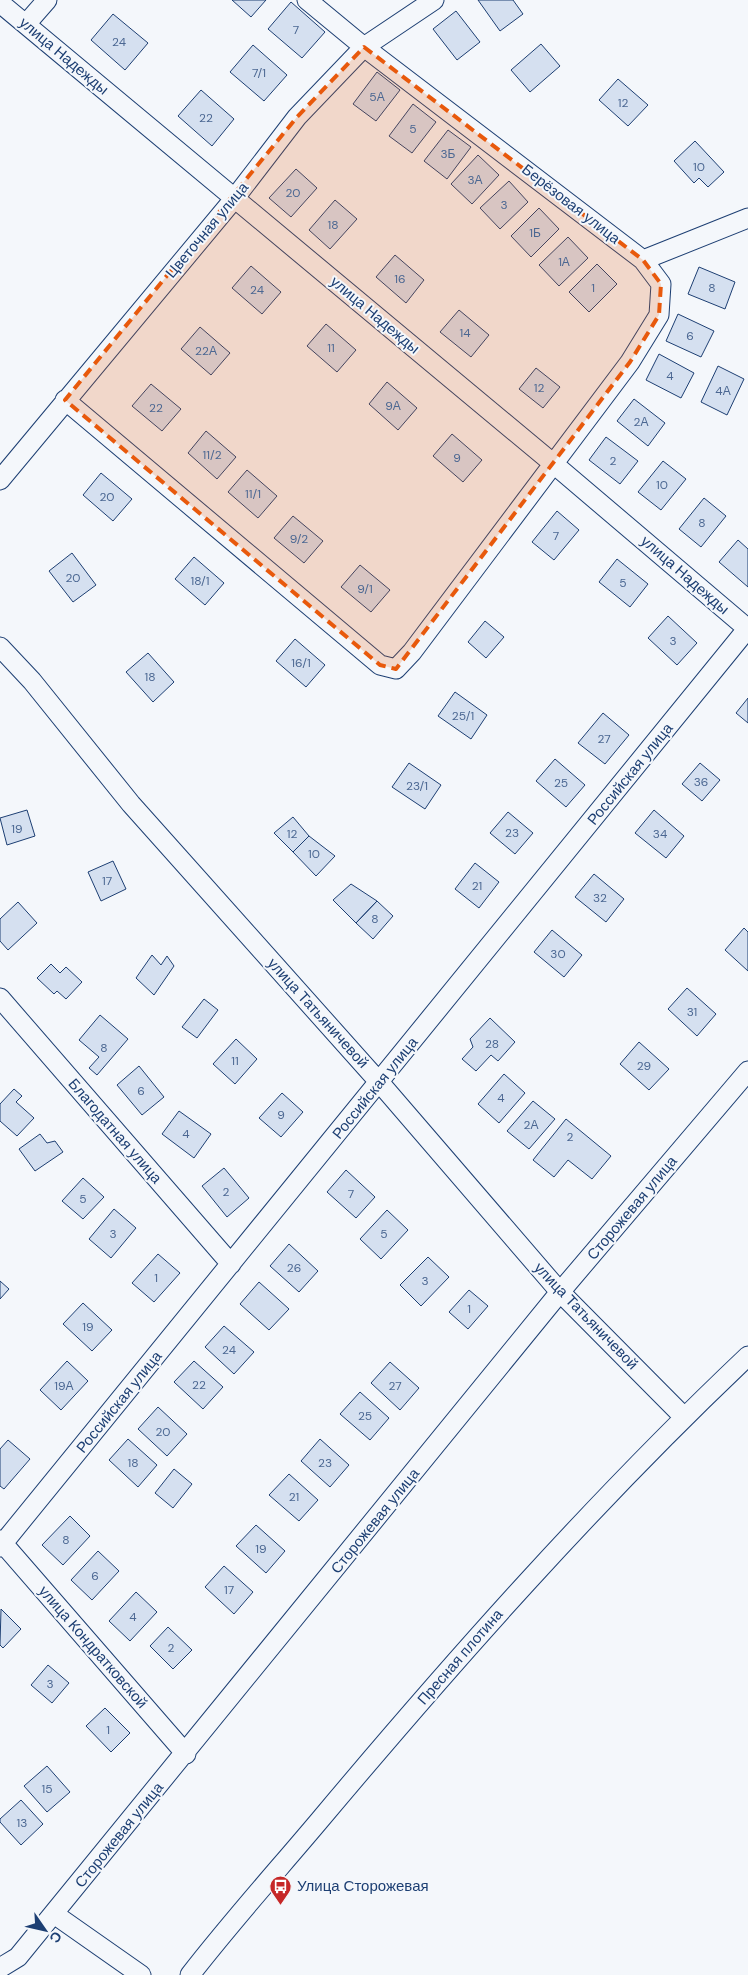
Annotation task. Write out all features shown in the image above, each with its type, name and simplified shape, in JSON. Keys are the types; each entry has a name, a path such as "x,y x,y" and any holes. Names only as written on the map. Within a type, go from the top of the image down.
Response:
{"street":[{"path":"26,24 47,0"},
{"name":"Берёзовая улица","path":"65,400 380,666 396,669 412,652 555,465 630,362 659,315 661,284 643,260 364,47 307,0"},
{"name":"Цветочная улица","path":"0,480 234,199 297,117 364,47 434,0"},
{"name":"улица Надежды","path":"0,3 748,628"},
{"path":"643,260 748,218"},
{"name":"Российская улица","path":"1,1543 380,1083 748,628"},
{"name":"улица Татьяничевой","path":"0,647 32,681 131,804 380,1083 560,1292 684,1416"},
{"name":"Благодатная улица","path":"0,998 231,1264"},
{"name":"Сторожевая улица","path":"0,1968 18,1957 54,1914 560,1292 748,1071"},
{"name":"Пресная плотина","path":"190,1975 376,1753 498,1614 684,1416 748,1356"},
{"name":"улица Кондратковской","path":"1,1543 186,1754"},
{"path":"54,1914 141,1975"}],"highlighted area":[{"path":"364,47 643,260 661,284 659,315 630,362 396,669 380,665 65,400 297,117"}],"building":[{"path":"232,0 266,0 251,17"},
{"path":"478,0 513,0 523,14 500,31"},
{"path":"291,2 325,32 302,58 268,29"},
{"path":"456,11 480,42 457,60 433,29"},
{"path":"113,14 148,43 125,70 91,40"},
{"path":"541,44 560,66 530,92 511,70"},
{"path":"253,45 287,75 264,101 230,72"},
{"path":"377,72 400,90 376,121 353,104"},
{"path":"618,79 648,105 628,126 599,100"},
{"path":"201,90 234,119 212,146 178,116"},
{"path":"413,104 436,122 412,153 389,136"},
{"path":"448,130 471,147 447,179 424,161"},
{"path":"695,141 724,172 708,187 699,178 694,183 674,161"},
{"path":"478,155 499,175 472,204 451,184"},
{"path":"296,169 317,188 291,217 269,198"},
{"path":"509,181 528,202 500,229 480,208"},
{"path":"335,200 357,219 330,249 309,230"},
{"path":"539,208 559,229 531,257 511,236"},
{"path":"568,237 588,258 559,286 539,265"},
{"path":"395,255 424,280 406,303 376,277"},
{"path":"597,264 617,284 589,312 569,292"},
{"path":"251,266 281,292 262,314 232,288"},
{"path":"699,267 735,282 725,309 688,294"},
{"path":"459,310 489,335 471,357 440,332"},
{"path":"678,314 714,331 701,357 666,341"},
{"path":"326,324 356,350 337,372 307,346"},
{"path":"200,327 230,353 211,375 181,349"},
{"path":"659,354 694,373 681,398 646,380"},
{"path":"718,366 744,379 727,415 701,402"},
{"path":"536,368 560,387 543,408 519,389"},
{"path":"387,382 417,408 398,430 369,404"},
{"path":"151,384 181,409 162,431 132,406"},
{"path":"634,399 665,423 648,446 617,421"},
{"path":"206,431 236,457 217,479 188,453"},
{"path":"452,434 482,460 463,482 433,456"},
{"path":"606,437 638,461 620,484 589,460"},
{"path":"663,461 686,479 661,510 638,492"},
{"path":"247,470 277,496 258,518 228,492"},
{"path":"101,473 132,499 113,521 83,495"},
{"path":"704,498 726,516 701,547 679,529"},
{"path":"557,511 579,530 554,560 532,542"},
{"path":"293,516 323,541 304,563 274,538"},
{"path":"738,540 748,549 748,587 719,562"},
{"path":"72,553 96,585 73,602 49,571"},
{"path":"194,557 224,583 205,605 175,579"},
{"path":"617,559 648,584 630,607 599,582"},
{"path":"360,565 390,590 371,612 341,587"},
{"path":"668,616 697,643 677,665 648,638"},
{"path":"485,621 504,637 486,658 468,642"},
{"path":"295,639 325,665 306,687 276,661"},
{"path":"148,653 174,682 153,702 126,672"},
{"path":"455,692 487,715 471,739 438,716"},
{"path":"748,698 748,723 736,713"},
{"path":"603,713 629,735 605,764 578,743"},
{"path":"555,759 585,785 566,807 536,781"},
{"path":"409,763 441,785 425,809 392,787"},
{"path":"700,763 720,780 702,801 682,784"},
{"path":"27,810 35,836 7,845 0,818"},
{"path":"654,810 684,836 666,858 635,833"},
{"path":"508,812 533,833 515,854 490,833"},
{"path":"293,817 309,836 293,852 274,833"},
{"path":"309,836 335,856 316,876 293,852"},
{"path":"113,861 126,889 101,901 88,872"},
{"path":"475,863 499,882 479,908 455,889"},
{"path":"594,874 624,899 606,922 575,897"},
{"path":"351,884 377,901 356,923 333,900"},
{"path":"377,901 393,916 373,939 356,923"},
{"path":"18,902 37,923 8,950 0,941 0,919"},
{"path":"744,928 748,932 748,971 725,950"},
{"path":"552,930 582,955 564,977 534,952"},
{"path":"152,955 161,965 167,956 174,966 154,995 136,978"},
{"path":"51,964 60,973 66,967 82,982 66,999 57,991 54,994 37,978"},
{"path":"687,988 716,1014 697,1036 668,1009"},
{"path":"204,999 218,1010 197,1038 182,1027"},
{"path":"100,1015 128,1039 97,1075 89,1068 99,1057 79,1040"},
{"path":"490,1018 515,1042 498,1061 491,1055 476,1071 462,1059 473,1047 470,1039"},
{"path":"236,1039 257,1059 235,1084 213,1064"},
{"path":"639,1042 669,1069 649,1090 620,1064"},
{"path":"139,1066 164,1097 142,1115 117,1085"},
{"path":"504,1074 525,1093 499,1123 478,1104"},
{"path":"14,1089 22,1096 16,1102 34,1118 17,1136 0,1121 0,1104"},
{"path":"282,1093 303,1112 281,1137 259,1118"},
{"path":"533,1101 555,1119 529,1149 507,1131"},
{"path":"179,1111 211,1134 194,1158 162,1134"},
{"path":"566,1119 611,1156 592,1179 568,1160 554,1177 533,1160"},
{"path":"40,1134 47,1143 55,1141 63,1152 35,1171 19,1149"},
{"path":"224,1168 249,1198 227,1217 202,1186"},
{"path":"346,1170 375,1197 356,1218 327,1192"},
{"path":"83,1178 104,1197 83,1219 62,1201"},
{"path":"114,1209 136,1228 111,1258 89,1239"},
{"path":"387,1210 408,1230 381,1259 360,1239"},
{"path":"289,1244 318,1271 299,1292 270,1266"},
{"path":"158,1254 180,1273 154,1302 132,1283"},
{"path":"428,1257 449,1277 421,1306 400,1285"},
{"path":"0,1281 9,1289 0,1299"},
{"path":"259,1282 289,1309 269,1330 240,1304"},
{"path":"469,1290 488,1306 468,1329 449,1312"},
{"path":"83,1303 112,1330 92,1351 63,1324"},
{"path":"224,1326 254,1352 234,1374 205,1347"},
{"path":"67,1361 88,1381 61,1410 40,1390"},
{"path":"194,1361 223,1387 203,1409 174,1382"},
{"path":"390,1362 419,1388 400,1410 371,1383"},
{"path":"360,1392 389,1418 370,1440 340,1414"},
{"path":"158,1407 187,1434 167,1456 138,1429"},
{"path":"128,1439 157,1465 138,1487 109,1460"},
{"path":"320,1439 349,1465 330,1487 301,1461"},
{"path":"8,1440 30,1459 4,1489 0,1486 0,1449"},
{"path":"174,1469 192,1484 173,1508 155,1493"},
{"path":"289,1474 318,1500 299,1521 269,1495"},
{"path":"70,1516 90,1536 63,1565 42,1545"},
{"path":"256,1525 285,1551 266,1573 236,1546"},
{"path":"98,1551 119,1571 92,1600 71,1580"},
{"path":"224,1566 253,1592 234,1614 205,1587"},
{"path":"136,1592 157,1612 130,1641 109,1621"},
{"path":"1,1609 21,1629 3,1648 0,1645"},
{"path":"168,1627 192,1650 173,1669 150,1646"},
{"path":"48,1665 69,1683 52,1703 31,1685"},
{"path":"105,1708 130,1733 111,1752 86,1726"},
{"path":"47,1766 70,1792 47,1812 24,1786"},
{"path":"21,1800 43,1824 21,1845 0,1822 0,1819"}],"place":[{"name":"Улица Сторожевая","path":"281,1905"}]}
